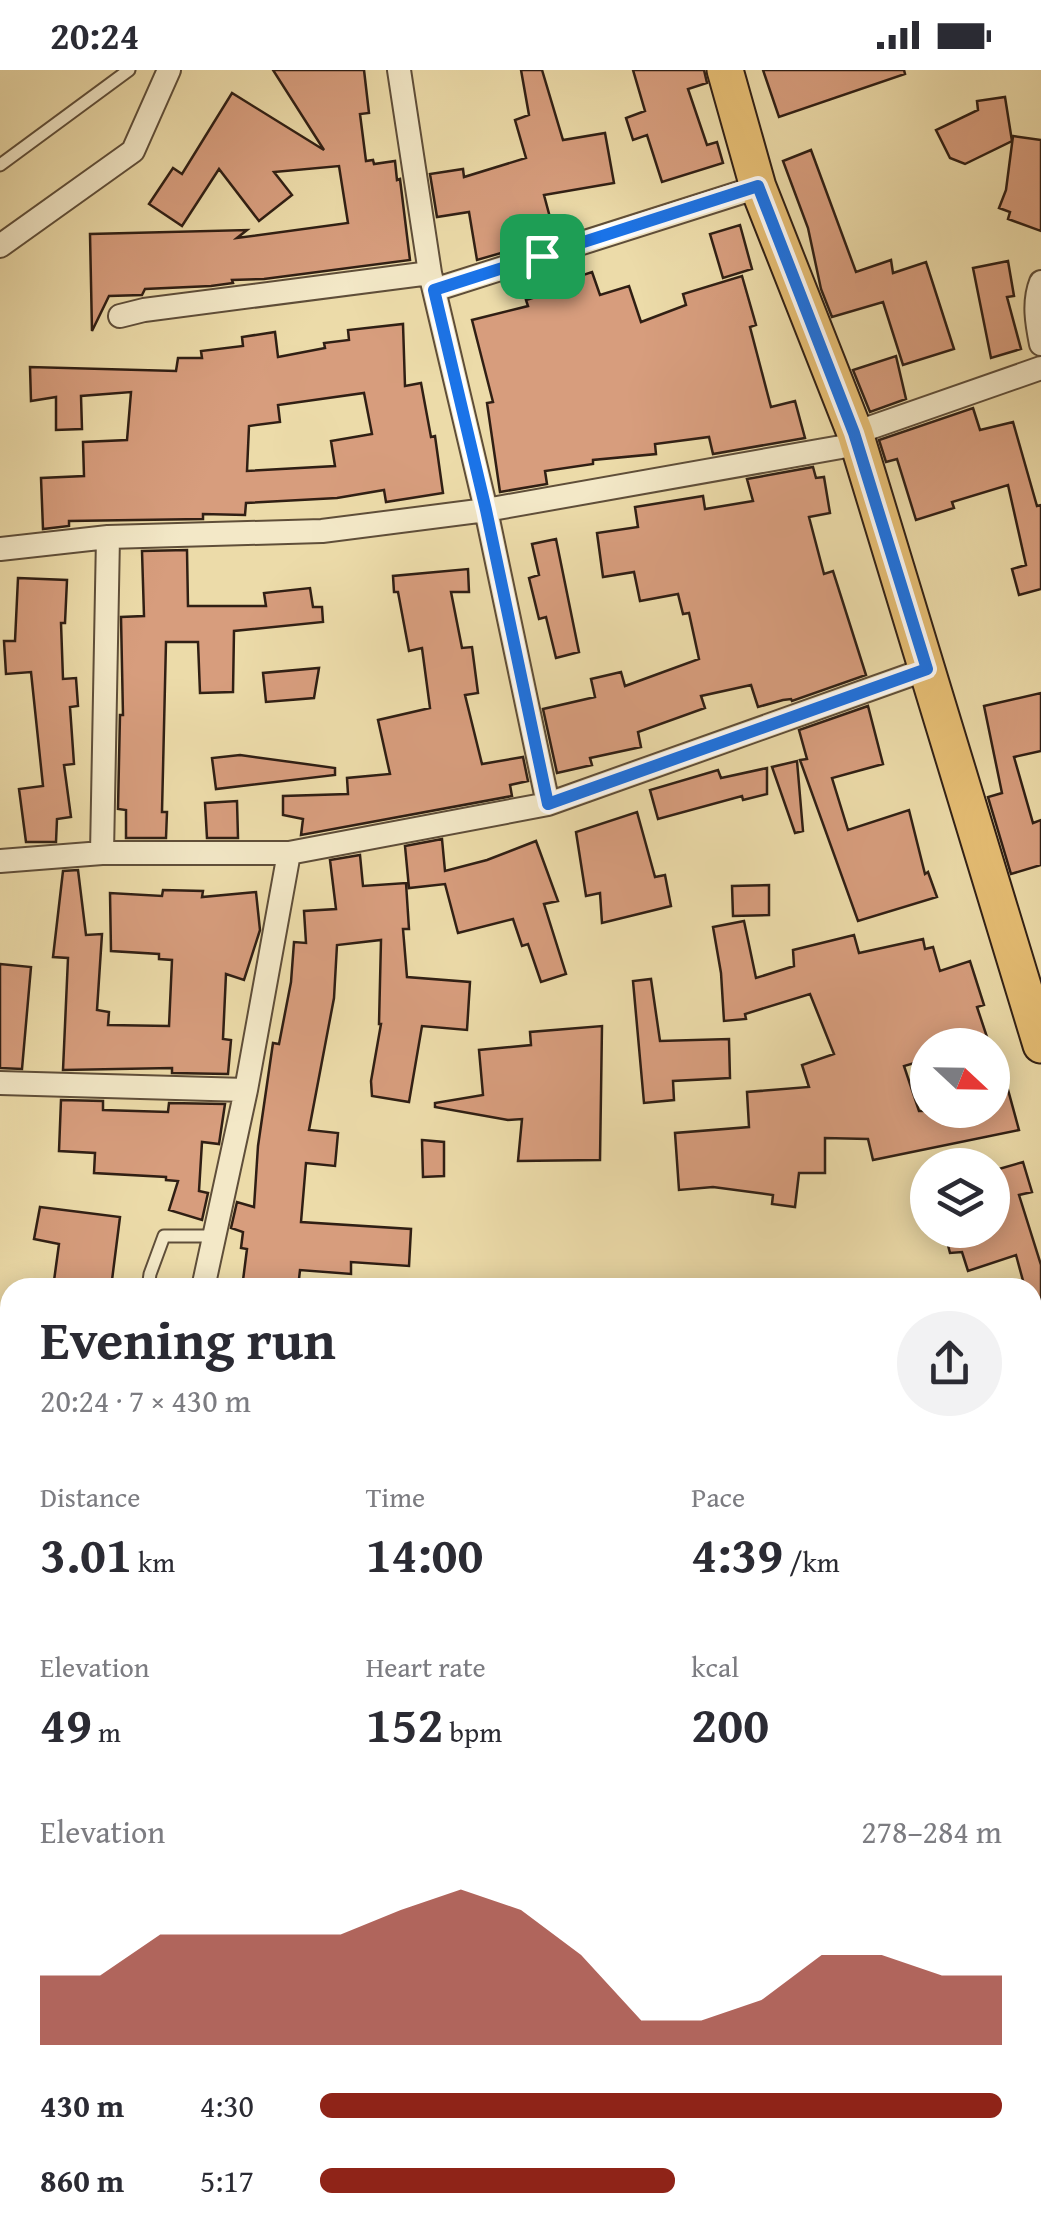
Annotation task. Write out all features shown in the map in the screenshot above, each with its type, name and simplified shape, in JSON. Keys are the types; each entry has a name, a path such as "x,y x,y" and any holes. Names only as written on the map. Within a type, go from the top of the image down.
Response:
{"main road":[{"path":"725,70 758,186 856,439 1041,1045"}],"street":[{"path":"0,246 133,151 169,70"},
{"path":"399,70 432,281 486,510 548,804"},
{"path":"120,316 144,310 432,281 758,186"},
{"path":"1041,282 1037,292 1037,325 1041,344"},
{"path":"0,549 108,537 322,532 486,510 856,439 1041,368"},
{"path":"102,853 108,537"},
{"path":"0,861 102,853 289,853 548,804 927,669"},
{"path":"205,1278 246,1090 289,853"},
{"path":"0,1083 246,1090"}],"lane":[{"path":"0,165 128,70"},
{"path":"149,1278 164,1236 212,1236"}],"building":[{"path":"273,70 364,70 369,113 360,114 366,161 395,161 410,260 109,296 92,331 90,234 247,230 237,238 348,223 339,166 274,172 292,195 259,221 219,169 182,226 149,204 173,168 182,174 232,93 324,150"},
{"path":"521,70 542,70 563,140 605,133 614,183 544,195 552,225 506,239 508,251 477,260 469,212 437,217 430,174 463,169 464,177 526,158 515,120 529,115"},
{"path":"633,70 704,70 707,83 688,89 707,145 717,142 723,163 662,182 647,135 633,140 626,118 645,111"},
{"path":"763,70 904,70 905,74 779,117"},
{"path":"1005,97 1012,141 965,164 950,158 936,130 978,110 977,101"},
{"path":"1013,136 1041,140 1041,231 1008,219 1010,212 999,208 1006,190"},
{"path":"811,150 856,272 891,260 893,273 926,262 954,349 903,365 883,302 832,317 821,289 808,228 783,161"},
{"path":"740,225 752,269 723,278 710,234"},
{"path":"1008,261 1014,296 1007,297 1021,349 991,358 973,268"},
{"path":"592,272 600,295 629,286 641,322 686,305 683,294 742,276 756,325 750,327 771,407 795,401 805,438 713,454 709,437 655,444 656,454 593,460 593,464 545,471 547,484 500,492 487,403 493,402 472,320 528,306 526,300 574,285 571,279"},
{"path":"403,324 405,386 421,383 431,437 435,436 443,493 386,502 384,490 337,498 246,503 245,515 69,521 69,526 43,529 41,478 84,476 83,442 127,440 131,392 81,396 82,429 56,430 56,397 31,401 30,367 176,371 178,358 202,358 201,351 243,346 242,337 275,332 278,357 349,340 348,330","holes":["364,393 372,434 331,441 335,466 247,471 249,426 280,422 278,405"]},
{"path":"896,356 906,399 870,412 853,370"},
{"path":"973,408 980,430 1013,422 1037,506 1041,505 1041,589 1019,595 1012,569 1026,565 1008,485 952,502 954,508 916,520 897,459 886,462 879,440"},
{"path":"813,467 816,478 824,477 830,513 809,517 824,574 833,571 866,675 792,701 758,707 751,685 701,696 705,708 638,732 641,747 590,758 592,765 557,773 543,709 595,697 591,679 621,672 625,686 699,659 689,613 683,614 678,594 640,601 634,572 603,577 597,533 638,527 635,507 703,496 705,509 753,501 747,479"},
{"path":"556,539 579,652 556,658 546,617 539,619 529,578 539,575 532,544"},
{"path":"187,550 188,606 266,606 264,593 310,588 313,607 322,607 323,622 234,631 233,692 200,693 198,642 166,642 162,812 167,812 166,838 126,838 126,810 118,809 123,715 121,617 144,616 142,551"},
{"path":"468,569 469,592 451,592 462,648 472,647 478,693 465,695 482,764 523,757 528,781 510,785 512,796 301,835 303,819 283,815 283,796 348,794 347,778 390,774 378,720 430,708 422,648 409,651 393,576"},
{"path":"18,578 67,580 65,623 61,623 63,679 76,678 78,706 70,707 74,764 64,765 71,817 57,819 56,842 26,842 19,789 43,786 31,672 6,674 4,641 15,641"},
{"path":"319,668 314,698 266,702 263,673"},
{"path":"1041,693 1041,751 1014,757 1033,823 1041,820 1041,865 1011,874 988,797 1002,793 984,706"},
{"path":"868,706 883,764 832,778 848,830 909,810 925,874 928,872 937,897 858,921 800,760 807,759 799,730"},
{"path":"240,755 335,768 335,775 216,789 212,758"},
{"path":"797,761 803,831 795,833 772,767"},
{"path":"767,768 767,794 743,800 742,796 658,819 650,790 718,770 721,778"},
{"path":"237,801 238,838 207,838 205,803"},
{"path":"637,812 655,877 665,875 671,906 602,923 600,893 586,896 576,832"},
{"path":"442,839 445,871 536,841 558,901 544,904 566,974 541,982 528,944 522,946 513,919 458,933 445,884 409,888 405,846"},
{"path":"360,855 363,886 406,883 409,929 403,929 407,977 470,982 467,1030 422,1026 409,1102 372,1096 381,1024 381,940 337,945 334,998 309,1130 338,1133 335,1166 306,1163 301,1222 411,1229 409,1266 351,1262 351,1274 300,1270 299,1278 243,1278 247,1249 241,1248 243,1232 231,1228 237,1202 254,1207 258,1146 273,1043 279,1044 294,942 306,943 304,911 336,909 330,860"},
{"path":"78,870 86,935 102,934 97,1010 109,1012 108,1025 169,1026 172,960 159,959 159,954 111,951 110,893 162,896 163,890 203,891 202,897 256,892 260,930 244,980 226,974 223,1039 231,1040 228,1074 172,1073 172,1068 63,1070 68,958 53,957 63,871"},
{"path":"769,885 769,915 733,916 732,886"},
{"path":"744,921 756,978 794,966 793,950 854,935 859,953 923,939 925,949 933,947 940,971 970,961 984,1005 977,1007 984,1028 910,1028 910,1064 904,1066 910,1084 910,1128 1010,1128 1010,1097 1019,1130 931,1148 910,1148 910,1152 873,1160 868,1139 825,1138 825,1173 799,1173 795,1207 772,1204 773,1195 713,1187 679,1190 675,1133 749,1127 747,1092 809,1087 802,1065 834,1054 810,994 745,1014 746,1019 724,1021 713,927"},
{"path":"0,964 31,967 22,1069 0,1068"},
{"path":"651,979 660,1041 729,1039 730,1078 673,1081 674,1100 644,1103 633,981"},
{"path":"602,1026 600,1160 518,1161 522,1119 435,1107 435,1103 483,1095 479,1050 531,1045 530,1032"},
{"path":"61,1100 103,1101 103,1110 168,1112 169,1103 225,1104 219,1144 202,1142 199,1191 208,1193 202,1220 169,1210 178,1181 94,1173 95,1153 59,1151"},
{"path":"422,1140 444,1142 444,1176 423,1177"},
{"path":"1023,1162 1032,1192 1019,1195 1041,1265 1041,1278 1022,1278 1016,1255 968,1271 962,1252 950,1253 949,1248 1010,1248 1010,1166"},
{"path":"40,1207 120,1217 112,1278 54,1278 59,1244 34,1239"}],"route":[{"path":"758,186 854,433 927,669 548,804 486,510 434,290 542,256 758,186"}]}
